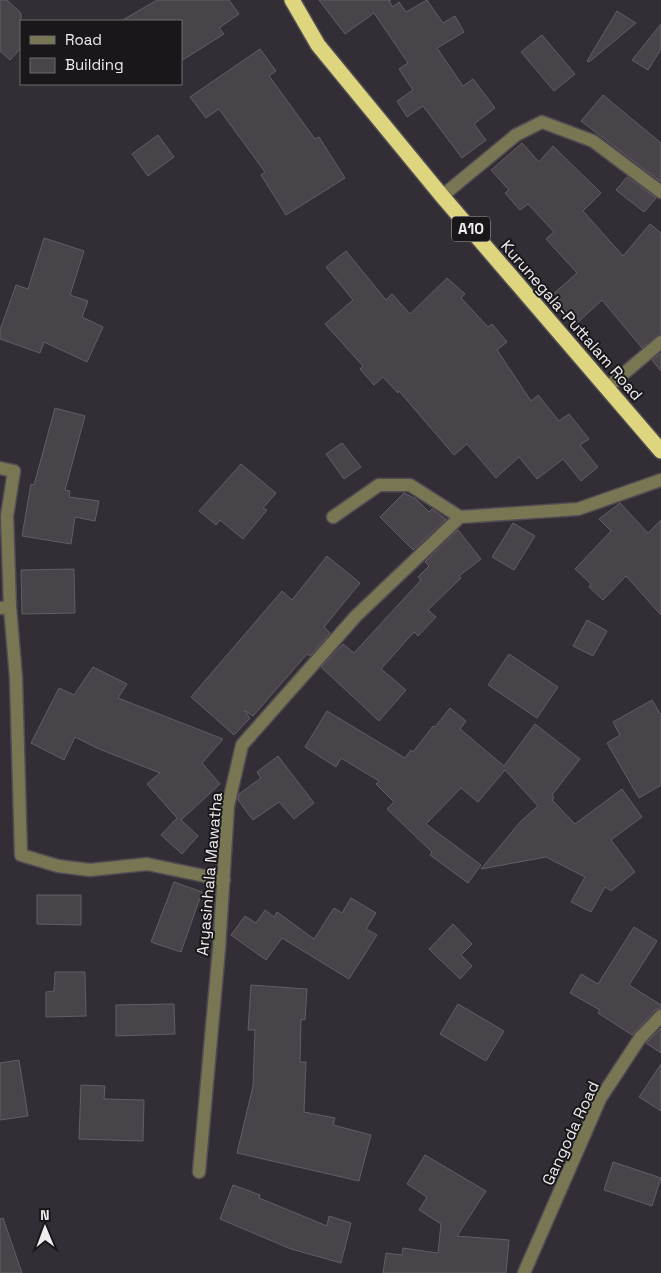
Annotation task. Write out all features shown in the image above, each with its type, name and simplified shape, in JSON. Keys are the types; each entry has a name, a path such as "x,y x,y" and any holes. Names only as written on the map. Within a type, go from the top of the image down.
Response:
{"highway":[{"name":"Kurunegala-Puttalam Road","path":"292,0 318,45 442,196 661,450"}],"street":[{"path":"442,196 516,135 542,122 593,141 661,192"},
{"path":"608,387 661,342"},
{"path":"0,468 14,471 7,516 5,608 16,678 21,855 66,867 90,870 146,864 224,880"},
{"path":"334,517 380,485 410,485 460,517 578,509 661,480"},
{"name":"Aryasinhala Mawatha","path":"199,1172 224,880 228,806 242,745 356,616 460,517"},
{"name":"Gangoda Road","path":"524,1273 600,1100 640,1038 661,1016"}],"building":[{"path":"0,0 7,0 21,13 20,49 10,60 0,51"},
{"path":"157,0 229,0 239,14 219,28 224,34 182,60 182,20 123,20"},
{"path":"319,0 391,0 389,1 393,7 399,2 406,12 427,0 443,23 455,16 464,32 437,48 463,86 473,79 495,108 474,124 486,140 462,158 423,106 407,117 397,101 413,90 399,69 408,63 374,13 345,34"},
{"path":"617,11 636,23 589,62 587,61"},
{"path":"661,24 661,49 648,70 632,60"},
{"path":"542,35 575,74 554,91 521,52"},
{"path":"260,49 276,71 269,76 315,139 319,137 345,178 286,215 261,175 265,172 219,109 206,118 190,97"},
{"path":"603,95 661,143 661,182 581,121"},
{"path":"158,135 174,157 148,176 132,154"},
{"path":"522,143 539,162 553,146 601,193 583,211 623,256 650,224 661,233 661,334 642,348 602,300 576,324 551,296 577,273 546,239 554,232 528,204 520,210 505,193 509,190 491,170"},
{"path":"627,177 656,198 644,212 616,190"},
{"path":"44,238 84,251 70,295 88,301 82,317 103,327 87,362 44,342 40,353 0,339 0,330 16,285 28,289"},
{"path":"346,251 386,300 392,294 410,314 447,278 465,294 461,298 488,327 492,324 507,342 497,350 531,401 538,395 559,421 569,414 589,439 580,445 598,467 581,481 563,459 537,479 519,457 496,478 467,444 454,455 399,391 398,393 383,377 374,385 360,369 363,366 325,324 353,300 326,267"},
{"path":"661,353 661,371 652,360"},
{"path":"55,408 85,416 65,490 70,491 69,497 99,501 95,521 75,517 71,544 22,536 31,484 34,485"},
{"path":"342,443 361,467 344,479 326,454"},
{"path":"241,464 276,493 263,508 267,510 243,539 220,520 216,525 199,511"},
{"path":"404,493 416,499 429,512 432,509 446,519 413,550 380,517"},
{"path":"620,503 648,533 661,520 661,615 626,576 603,600 589,587 591,584 575,569 611,531 599,519"},
{"path":"513,523 535,536 514,570 492,557"},
{"path":"458,530 481,559 459,576 461,578 428,610 436,617 418,636 414,632 381,669 406,690 379,721 321,667 343,644 354,653 421,580 418,577 429,566 425,562"},
{"path":"327,556 360,583 324,627 330,633 310,656 307,654 253,716 244,710 250,718 234,735 191,697 282,591 292,600"},
{"path":"74,569 75,613 22,614 21,570"},
{"path":"587,620 607,631 593,656 573,646"},
{"path":"509,654 558,687 537,718 488,685"},
{"path":"93,667 127,684 118,698 223,739 202,763 220,784 181,820 198,836 182,854 161,835 177,818 147,784 160,773 99,749 75,737 64,760 31,743 59,688 74,695"},
{"path":"652,700 661,715 661,785 639,798 607,743 620,735 613,722"},
{"path":"450,708 466,721 460,729 504,766 535,724 580,759 552,795 554,798 552,800 575,824 622,789 642,817 611,840 635,872 611,891 605,887 591,912 571,902 585,877 546,857 481,869 521,821 538,806 505,770 478,802 461,788 426,824 481,865 468,883 430,855 432,852 387,809 394,802 376,784 379,781 341,758 336,767 305,747 327,711 405,758 411,750 413,752"},
{"path":"278,756 314,803 294,819 279,802 253,820 238,800 239,794 261,778 257,772"},
{"path":"174,882 202,892 181,952 151,942"},
{"path":"37,895 81,895 81,925 37,924"},
{"path":"351,898 376,913 366,929 377,935 349,979 282,938 266,960 231,935 245,916 256,923 265,910 274,917 277,912 314,939 334,908 342,913"},
{"path":"453,924 472,944 461,955 472,966 460,979 429,949"},
{"path":"634,927 657,941 629,985 661,1005 661,1008 655,1010 632,1035 598,1013 600,1010 570,993 581,974 598,984"},
{"path":"55,972 85,972 86,1016 46,1017 46,992 54,991"},
{"path":"251,985 307,989 305,1020 301,1019 300,1062 306,1062 304,1112 335,1118 333,1125 371,1135 359,1181 237,1153 253,1086 255,1030 248,1030"},
{"path":"174,1004 175,1034 116,1036 116,1005"},
{"path":"458,1004 504,1031 486,1061 440,1034"},
{"path":"661,1028 661,1053 646,1043"},
{"path":"19,1060 28,1116 0,1120 0,1063"},
{"path":"661,1064 661,1111 639,1097"},
{"path":"81,1085 105,1086 104,1099 144,1100 143,1141 79,1139"},
{"path":"425,1155 486,1191 457,1236 509,1240 506,1273 383,1273 386,1253 402,1255 403,1248 438,1253 441,1224 419,1210 427,1197 407,1184"},
{"path":"613,1162 661,1178 652,1206 604,1190"},
{"path":"233,1185 260,1195 259,1198 327,1226 329,1216 351,1223 341,1263 291,1249 220,1219"},
{"path":"3,1218 22,1273 0,1273 0,1219"}]}
